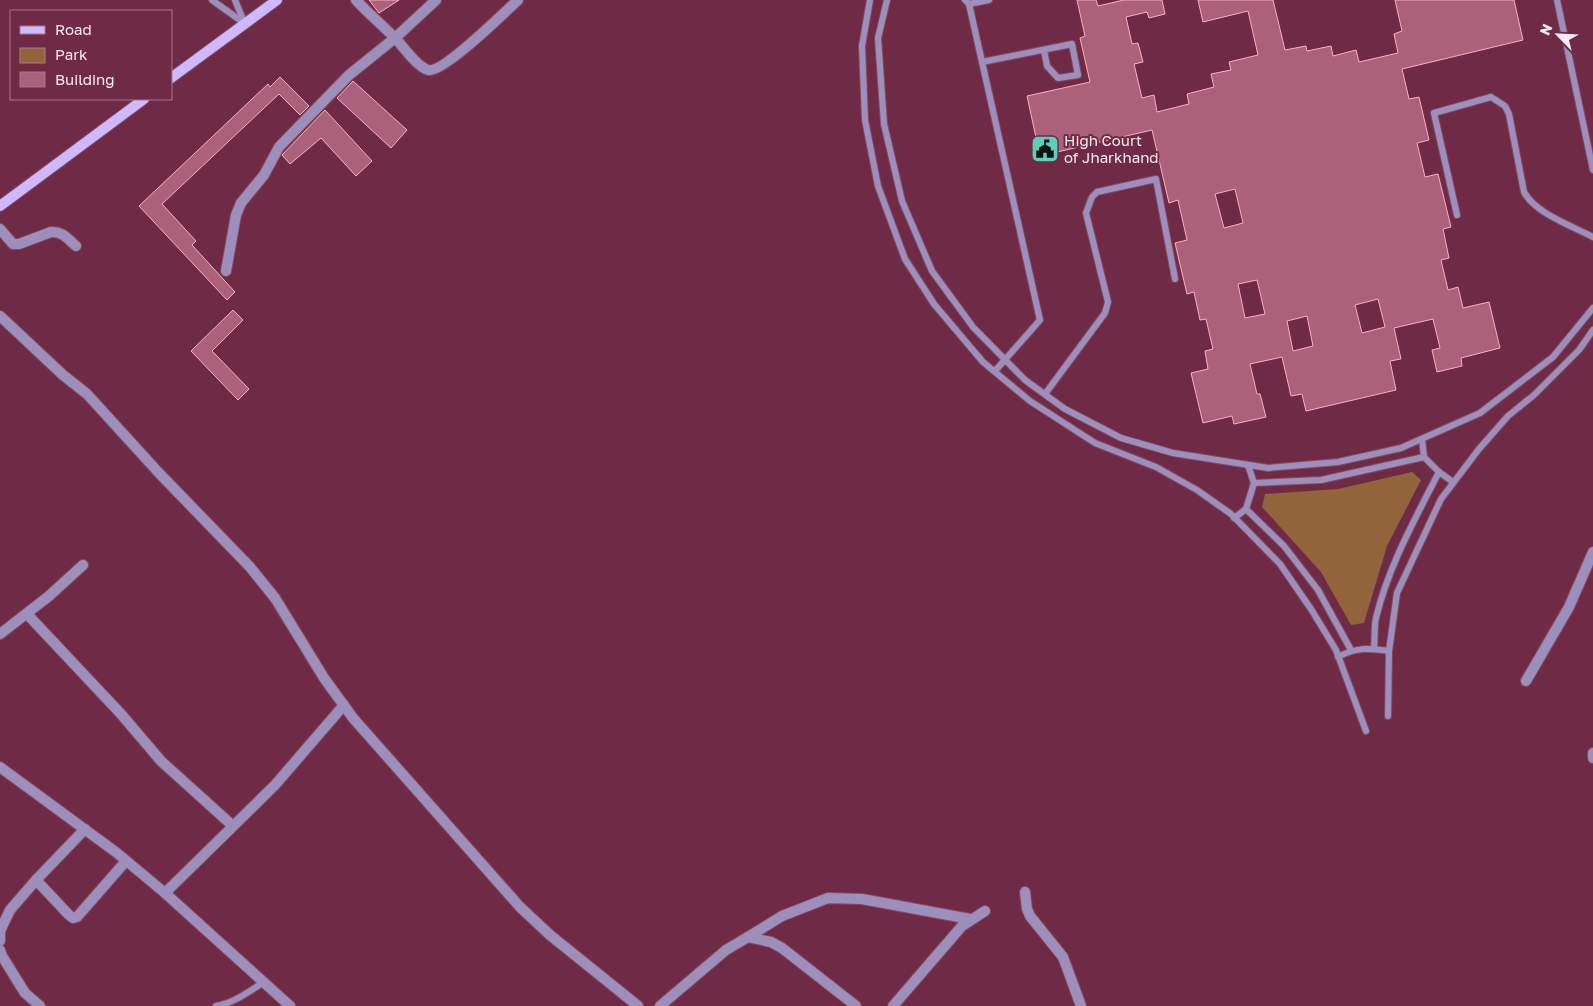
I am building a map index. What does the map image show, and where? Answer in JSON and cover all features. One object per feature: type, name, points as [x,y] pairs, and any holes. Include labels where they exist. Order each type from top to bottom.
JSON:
[{"type":"main road","points":[[172,77],[277,0]]},
{"type":"main road","points":[[0,206],[143,100]]},
{"type":"street","points":[[356,0],[421,66],[428,70],[435,70],[457,55],[518,0]]},
{"type":"street","points":[[226,271],[236,215],[244,199],[264,175],[279,147],[350,75],[395,38],[436,0]]},
{"type":"street","points":[[0,229],[13,244],[19,244],[51,232],[56,232],[62,234],[76,246]]},
{"type":"street","points":[[0,316],[87,394],[250,567],[275,598],[324,678],[344,705],[455,835],[520,907],[550,935],[638,1006]]},
{"type":"street","points":[[1526,681],[1569,607],[1593,552]]},
{"type":"street","points":[[0,634],[27,614],[83,565]]},
{"type":"street","points":[[27,614],[121,714],[161,761],[233,826]]},
{"type":"street","points":[[164,893],[275,785],[344,705]]},
{"type":"street","points":[[1593,753],[1593,758]]},
{"type":"street","points":[[0,767],[126,861],[290,1006]]},
{"type":"street","points":[[0,941],[0,930],[14,904],[85,829]]},
{"type":"street","points":[[36,880],[73,918],[77,917],[126,861]]},
{"type":"street","points":[[1025,892],[1027,909],[1030,916],[1063,957],[1081,1006]]},
{"type":"street","points":[[660,1006],[726,950],[782,916],[828,898],[862,899],[970,919]]},
{"type":"street","points":[[893,1006],[962,926],[985,911]]},
{"type":"street","points":[[748,937],[771,942],[782,948],[856,1006]]},
{"type":"street","points":[[0,950],[25,993],[40,1006]]},
{"type":"lane","points":[[212,0],[244,24]]},
{"type":"lane","points":[[235,0],[244,24]]},
{"type":"lane","points":[[870,0],[862,46],[866,120],[878,186],[905,259],[934,304],[983,362],[1030,401],[1095,443],[1156,467],[1197,490],[1234,518],[1280,564],[1311,609],[1336,650],[1366,731]]},
{"type":"lane","points":[[887,0],[878,38],[884,124],[902,201],[932,270],[973,327],[1025,380],[1065,409],[1121,438],[1173,453],[1268,468],[1338,462],[1401,448],[1480,413],[1487,408],[1553,357],[1593,308]]},
{"type":"lane","points":[[989,0],[967,2],[1040,320],[994,371]]},
{"type":"lane","points":[[1557,0],[1593,170]]},
{"type":"lane","points":[[982,62],[1072,44],[1078,75],[1058,78],[1047,66],[1044,50]]},
{"type":"lane","points":[[1457,215],[1434,113],[1491,97],[1505,106],[1509,114],[1524,192],[1528,199],[1536,208],[1593,237]]},
{"type":"lane","points":[[1045,394],[1105,312],[1108,302],[1086,214],[1092,197],[1097,192],[1156,179],[1175,279]]},
{"type":"lane","points":[[1388,716],[1389,651],[1397,593],[1441,499],[1508,416],[1534,395],[1579,350],[1593,330]]},
{"type":"lane","points":[[1422,439],[1424,457],[1439,472],[1454,482]]},
{"type":"lane","points":[[1254,483],[1321,480],[1424,457]]},
{"type":"lane","points":[[1234,518],[1246,509],[1254,483],[1248,465]]},
{"type":"lane","points":[[1374,648],[1376,619],[1390,576],[1417,514],[1439,472]]},
{"type":"lane","points":[[1246,509],[1284,546],[1318,590],[1351,650]]},
{"type":"lane","points":[[1338,657],[1351,650],[1374,648],[1389,651]]},
{"type":"lane","points":[[216,1006],[236,1000],[264,982]]},
{"type":"green space","points":[[1412,472],[1421,480],[1387,546],[1364,623],[1351,625],[1321,572],[1262,507],[1265,494],[1338,489]]},
{"type":"building","points":[[369,0],[399,0],[379,13]]},
{"type":"building","points":[[1077,0],[1096,0],[1098,6],[1124,0],[1162,0],[1165,14],[1149,18],[1147,12],[1126,17],[1132,44],[1138,43],[1143,62],[1134,64],[1142,98],[1154,95],[1157,112],[1189,104],[1187,94],[1214,87],[1211,74],[1231,70],[1229,62],[1258,55],[1248,11],[1203,22],[1198,0],[1273,0],[1285,50],[1306,46],[1307,51],[1331,46],[1333,56],[1356,50],[1359,62],[1398,53],[1394,34],[1402,31],[1395,0],[1514,0],[1523,40],[1402,69],[1409,99],[1419,97],[1429,140],[1417,143],[1425,177],[1438,174],[1451,227],[1443,229],[1449,258],[1441,260],[1448,290],[1458,287],[1463,308],[1489,302],[1500,348],[1461,358],[1462,366],[1437,372],[1432,350],[1440,348],[1433,319],[1394,328],[1401,359],[1390,361],[1396,390],[1306,411],[1302,394],[1291,396],[1282,357],[1250,364],[1257,394],[1260,394],[1266,417],[1234,424],[1232,416],[1203,423],[1191,373],[1208,369],[1205,351],[1213,349],[1206,319],[1200,320],[1194,292],[1187,294],[1175,243],[1187,240],[1178,200],[1169,203],[1152,130],[1040,156],[1027,96],[1090,82],[1080,38],[1085,36]],"holes":[[[1235,189],[1243,223],[1224,228],[1215,194]],[[1257,280],[1265,314],[1245,318],[1238,284]],[[1378,299],[1385,327],[1362,333],[1355,305]],[[1307,316],[1313,346],[1293,351],[1287,321]]]},
{"type":"building","points":[[280,77],[309,106],[300,115],[279,94],[162,204],[196,241],[192,245],[235,292],[227,300],[139,206],[268,84],[270,87]]},
{"type":"building","points":[[353,81],[407,130],[391,148],[337,98]]},
{"type":"building","points":[[325,110],[372,161],[356,176],[321,138],[290,164],[282,155]]},
{"type":"building","points":[[233,310],[243,320],[212,351],[249,389],[238,400],[191,351]]},
{"type":"place","name":"High Court of Jharkhand","points":[[1045,149]]}]
